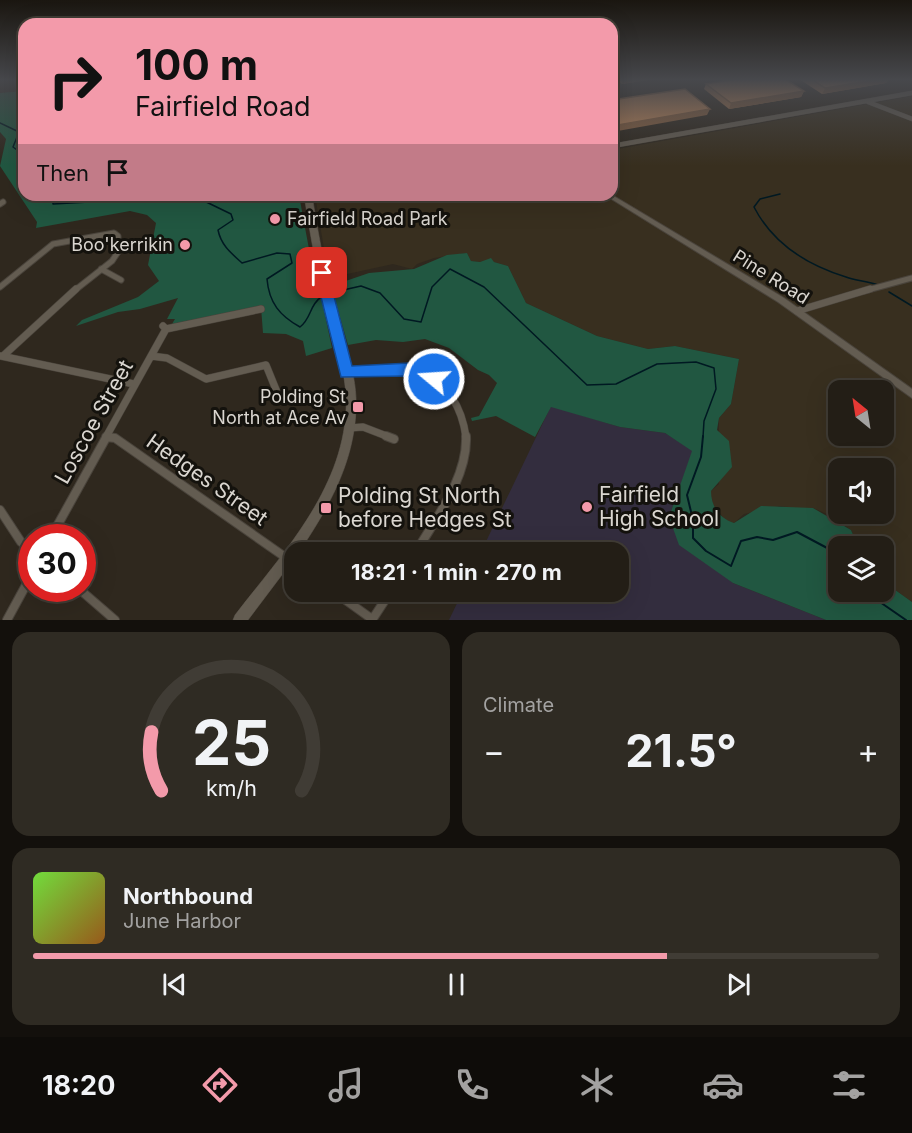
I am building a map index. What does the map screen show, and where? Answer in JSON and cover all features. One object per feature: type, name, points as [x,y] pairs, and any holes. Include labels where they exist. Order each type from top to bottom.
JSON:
[{"type":"main road","points":[[295,542],[331,487],[343,457],[349,428],[351,400],[325,289],[309,201]]},
{"type":"main road","points":[[240,620],[284,558]]},
{"type":"street","points":[[618,145],[827,108]]},
{"type":"street","points":[[884,108],[912,119]]},
{"type":"street","name":"Pine Road","points":[[618,201],[797,311],[912,394]]},
{"type":"street","points":[[0,287],[53,244],[114,233],[118,236],[118,252],[112,261],[2,356]]},
{"type":"street","points":[[101,269],[121,280]]},
{"type":"street","points":[[797,311],[813,304],[912,278]]},
{"type":"street","name":"Loscoe Street","points":[[58,524],[151,356],[164,327],[261,309]]},
{"type":"street","points":[[2,356],[134,384]]},
{"type":"street","points":[[151,356],[167,358],[206,379],[266,365],[279,397]]},
{"type":"street","points":[[346,372],[401,370],[422,372],[434,379],[448,394],[464,421],[467,443],[461,467],[421,542]]},
{"type":"street","points":[[349,428],[363,427],[394,439]]},
{"type":"street","name":"Hedges Street","points":[[106,437],[115,438],[284,556]]},
{"type":"street","points":[[0,510],[18,537]]},
{"type":"street","points":[[7,620],[18,600]]},
{"type":"street","points":[[94,602],[115,620]]},
{"type":"street","points":[[348,602],[372,619],[384,602]]},
{"type":"shaded area","points":[[846,108],[912,108],[912,602],[894,589],[894,536],[854,536],[851,530],[842,524],[894,524],[894,458],[828,458],[828,515],[813,508],[799,509],[780,506],[744,514],[734,523],[725,520],[711,502],[711,491],[719,484],[719,418],[731,404],[739,359],[675,346],[648,349],[597,336],[526,303],[508,266],[491,259],[480,262],[471,261],[467,253],[434,258],[417,264],[412,269],[393,264],[329,278],[316,201],[618,201],[618,149]]},
{"type":"shaded area","name":"Fairfield High School","points":[[551,406],[620,427],[665,433],[693,450],[669,517],[733,583],[826,620],[449,620],[458,602],[629,602],[629,542],[486,542]]},
{"type":"green space","name":"Fairfield Road Park","points":[[0,108],[18,108],[18,193],[0,166],[6,139],[0,132]]},
{"type":"green space","name":"Fairfield Road Park","points":[[23,201],[300,201],[314,276],[319,287],[332,348],[306,356],[303,341],[286,334],[263,333],[261,307],[172,324],[175,319],[167,319],[178,298],[140,309],[118,312],[76,326],[82,320],[138,297],[159,281],[148,265],[156,223],[147,215],[130,211],[36,228],[37,222]]},
{"type":"green space","points":[[467,253],[471,261],[480,262],[491,258],[494,262],[508,266],[526,303],[597,336],[648,349],[675,346],[739,359],[731,404],[719,418],[717,430],[729,441],[732,467],[711,491],[712,502],[717,511],[734,523],[761,506],[813,508],[828,517],[828,524],[841,524],[851,530],[854,536],[828,536],[828,602],[894,602],[894,589],[912,602],[912,620],[826,620],[733,583],[679,545],[669,517],[692,451],[665,433],[620,427],[551,407],[535,437],[496,416],[472,421],[471,418],[479,416],[497,383],[449,348],[425,339],[403,342],[376,340],[348,345],[331,286],[369,273],[414,269],[447,255]]},
{"type":"building","points":[[618,108],[710,109],[618,125]]},
{"type":"waterway","points":[[0,123],[18,132]]},
{"type":"waterway","points":[[18,134],[13,147],[18,151]]},
{"type":"waterway","points":[[780,194],[760,199],[754,207],[771,232],[781,242],[818,266],[878,285]]},
{"type":"waterway","points":[[53,201],[53,204],[92,201]]},
{"type":"waterway","points":[[204,201],[231,214],[233,220],[218,230],[219,235],[230,252],[242,263],[277,253],[290,254],[292,263],[267,279],[273,302],[287,318],[300,327],[315,303],[323,296]]},
{"type":"waterway","points":[[330,293],[361,286],[380,293],[404,319],[421,322],[432,287],[450,269],[484,287],[587,385],[616,384],[657,364],[696,362],[714,368],[716,389],[704,421],[703,437]]},
{"type":"waterway","points":[[889,292],[912,306]]},
{"type":"waterway","points":[[703,436],[701,457],[687,495],[693,520],[693,538],[706,551],[731,566],[741,541],[757,537],[773,540],[797,532],[828,548]]},
{"type":"waterway","points":[[880,602],[906,620]]},
{"type":"place","name":"Fairfield Road Park","points":[[275,219]]},
{"type":"place","name":"Boo'kerrikin","points":[[185,245]]},
{"type":"place","name":"Polding St North at Ace Av","points":[[358,407]]},
{"type":"place","name":"Fairfield High School","points":[[587,507]]},
{"type":"place","name":"Polding St North before Hedges St","points":[[326,508]]},
{"type":"route","points":[[322,273],[346,372],[410,370],[422,372],[434,379]]}]
